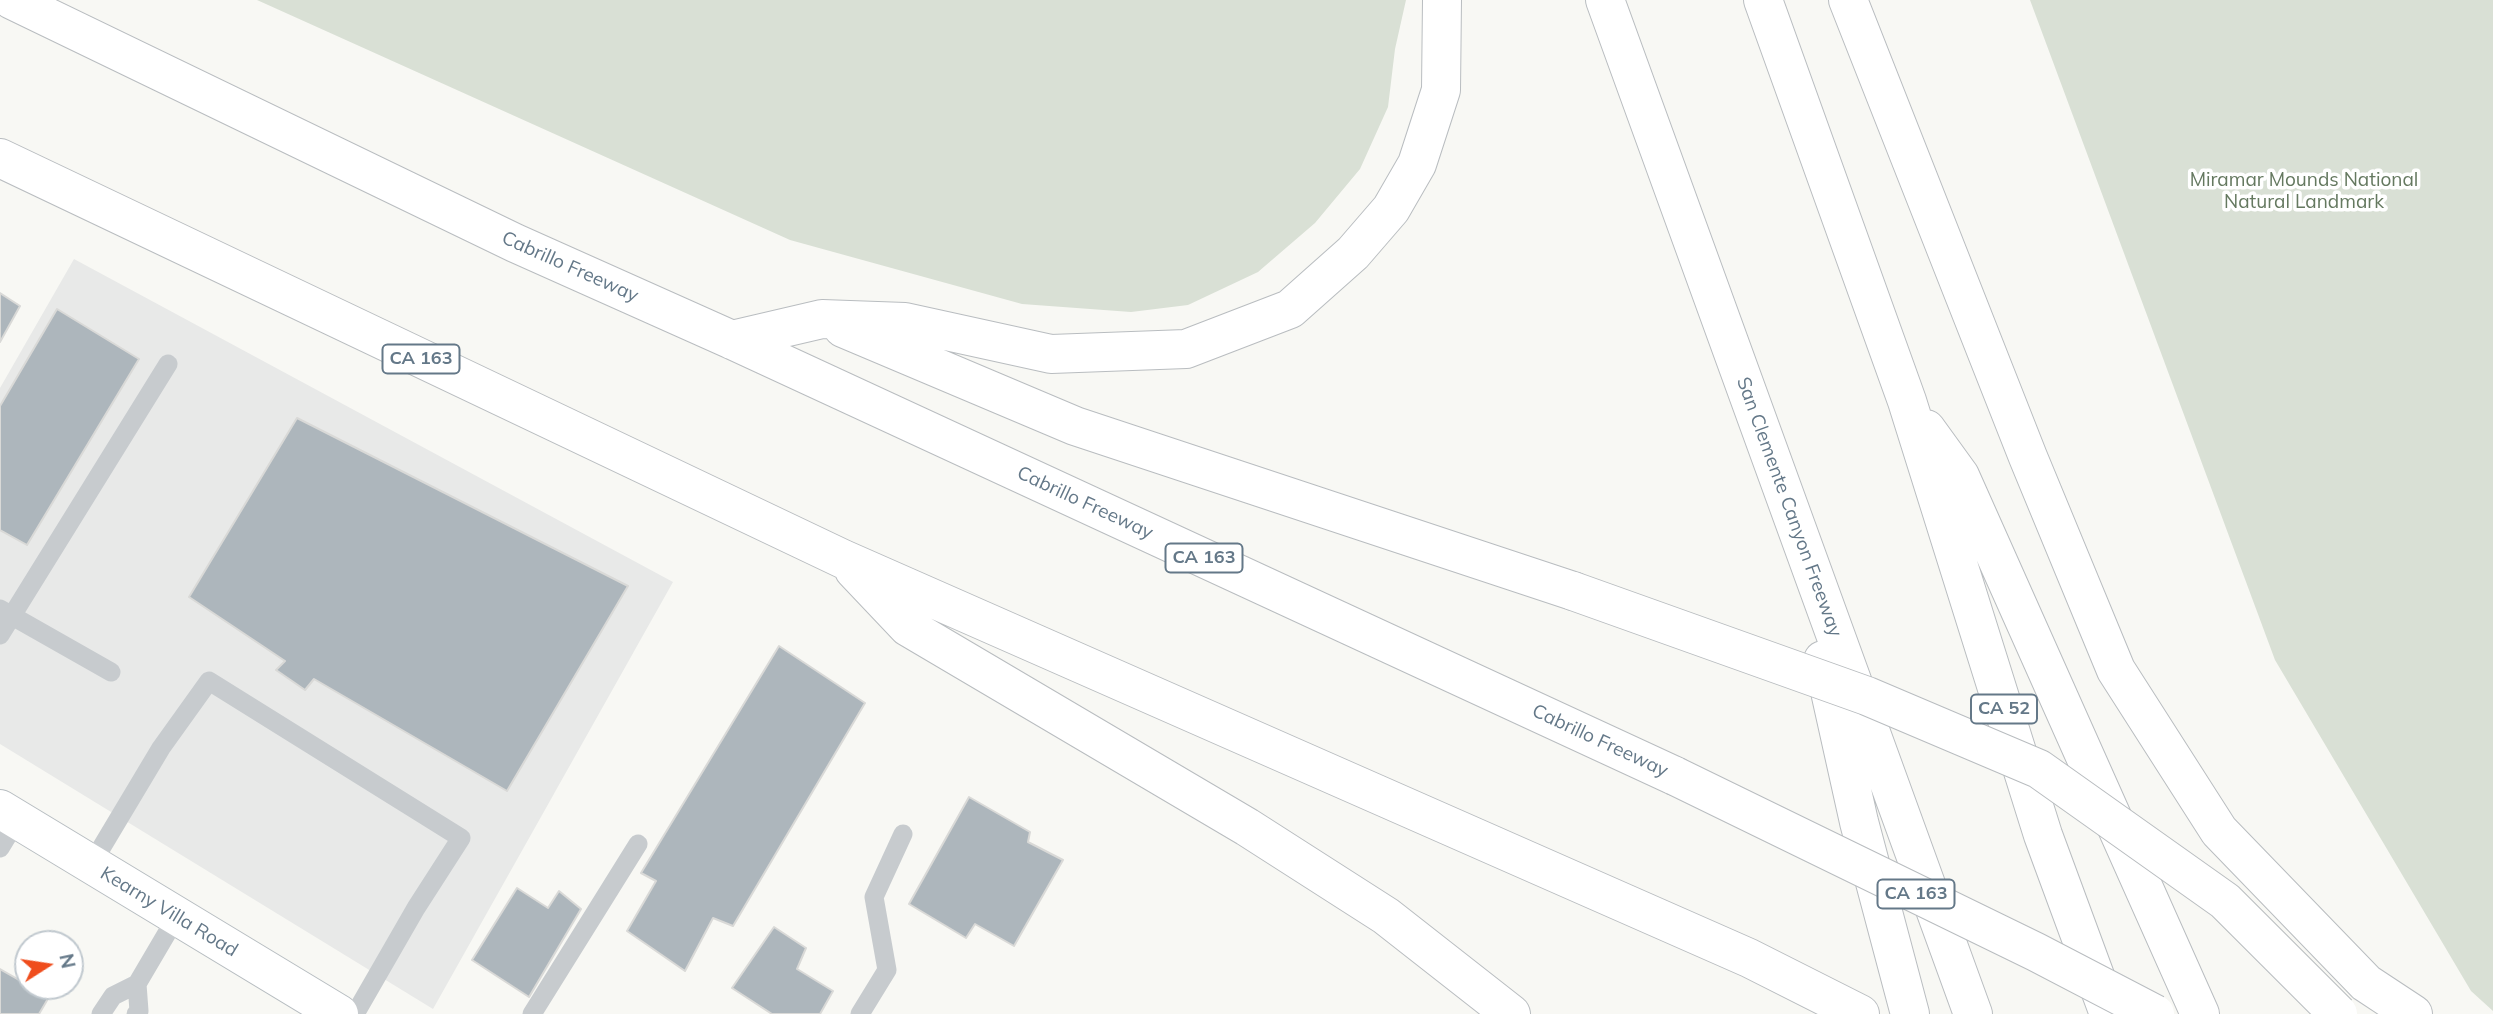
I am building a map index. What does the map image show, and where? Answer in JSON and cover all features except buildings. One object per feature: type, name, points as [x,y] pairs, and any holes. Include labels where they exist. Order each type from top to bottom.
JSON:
[{"type":"main road","name":"Cabrillo Freeway","points":[[12,0],[503,237],[732,340],[1675,776],[2036,952],[2155,1014]]},
{"type":"main road","points":[[732,340],[822,319],[905,322],[1051,354],[1186,349],[1290,309],[1361,244],[1391,209],[1417,164],[1441,90],[1442,0]]},
{"type":"main road","name":"San Clemente Canyon Freeway","points":[[1605,0],[1973,1014]]},
{"type":"main road","name":"CA 52","points":[[1763,0],[1907,401],[2043,835],[2109,1014]]},
{"type":"main road","points":[[1848,0],[2028,457],[2116,670],[2219,831],[2366,982],[2413,1014]]},
{"type":"main road","name":"CA 163","points":[[0,158],[843,559],[1749,957],[1860,1014]]},
{"type":"main road","points":[[822,319],[1075,426],[1573,591],[1867,696],[2039,769],[2225,901],[2338,1014]]},
{"type":"main road","points":[[1907,401],[1960,476],[2200,1014]]},
{"type":"main road","points":[[1792,514],[1858,822],[1910,1014]]},
{"type":"main road","points":[[843,559],[908,627],[1247,827],[1374,908],[1511,1014]]},
{"type":"main road","name":"Kearny Villa Road","points":[[6,826],[91,865],[342,1014]]},
{"type":"lane","points":[[0,635],[6,613],[168,364]]},
{"type":"lane","points":[[6,613],[111,672]]},
{"type":"lane","points":[[91,865],[161,748],[209,681],[461,838],[342,1014]]},
{"type":"lane","points":[[860,1014],[887,970],[874,897],[903,834]]},
{"type":"lane","points":[[532,1014],[638,844]]},
{"type":"lane","points":[[101,1014],[113,996],[137,984],[177,916]]},
{"type":"lane","points":[[136,1014],[139,1011],[137,984]]},
{"type":"shaded area","points":[[74,259],[673,582],[433,1009],[0,744],[0,388]]},
{"type":"green space","points":[[257,0],[1406,0],[1395,49],[1388,107],[1360,169],[1315,223],[1258,272],[1188,305],[1131,312],[1022,304],[790,240]]},
{"type":"green space","name":"Miramar Mounds National Natural Landmark","points":[[2030,0],[2493,0],[2493,1011],[2471,991],[2275,660]]}]
